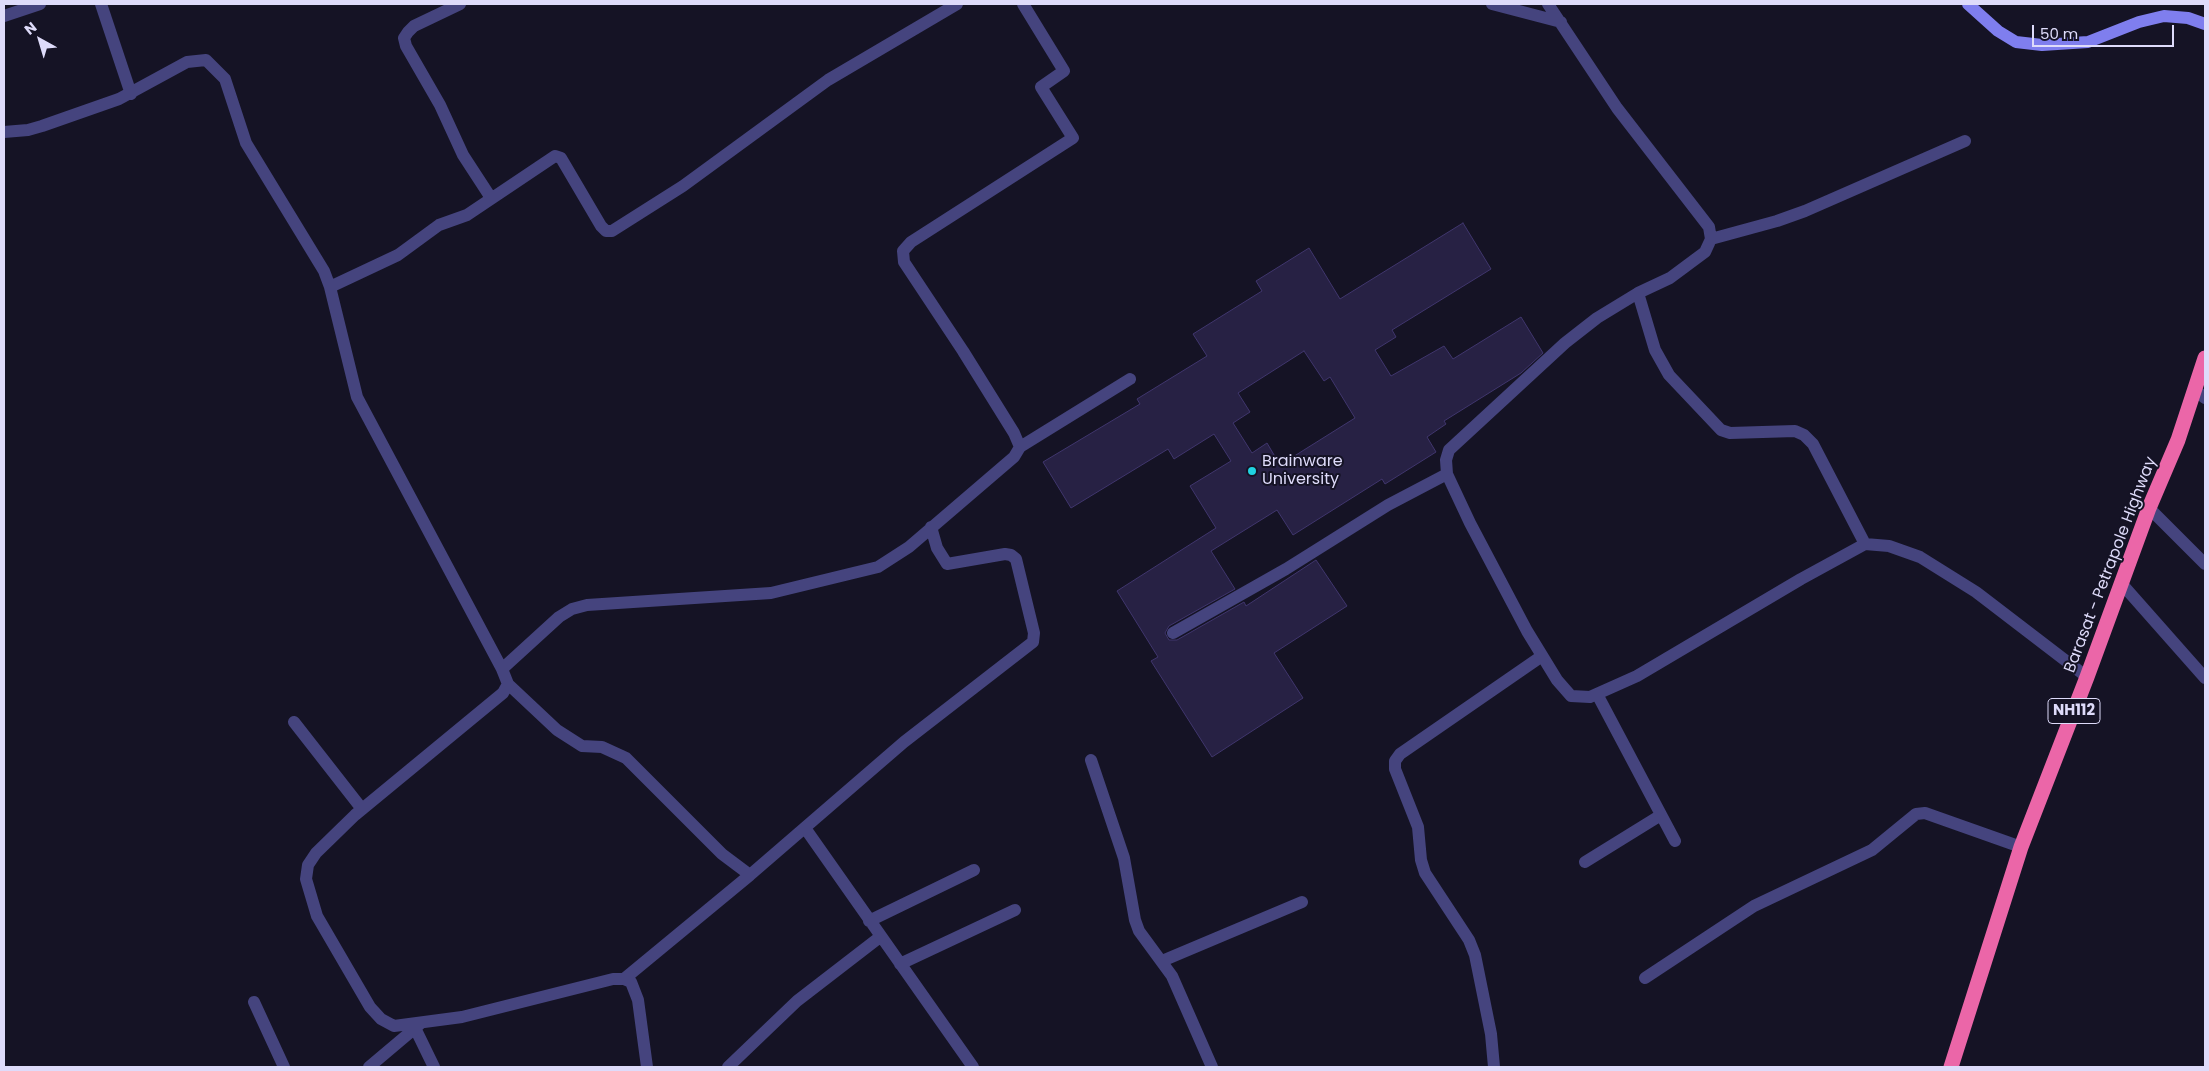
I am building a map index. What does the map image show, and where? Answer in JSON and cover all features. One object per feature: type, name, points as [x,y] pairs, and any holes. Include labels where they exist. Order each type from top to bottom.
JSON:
[{"type":"highway","name":"Barasat - Petrapole Highway","points":[[1951,1067],[2021,847],[2087,677],[2149,508],[2200,394],[2205,358]]},
{"type":"street","points":[[4,16],[40,4]]},
{"type":"street","points":[[102,4],[131,94]]},
{"type":"street","points":[[460,4],[414,26],[404,38],[406,46],[445,114],[463,155],[490,198]]},
{"type":"street","points":[[330,287],[398,255],[440,225],[467,215],[555,156],[561,158],[601,226],[606,231],[612,231],[683,186],[828,80],[957,4]]},
{"type":"street","points":[[1020,447],[1014,432],[904,262],[903,251],[910,242],[1073,138],[1041,87],[1064,71],[1023,4]]},
{"type":"street","points":[[1492,4],[1560,22]]},
{"type":"street","points":[[1548,4],[1617,108],[1709,227],[1711,239],[1705,252],[1670,278],[1638,293],[1597,318],[1566,343],[1450,450],[1446,460],[1446,474],[1527,631],[1557,680],[1571,696],[1590,697],[1597,694],[1637,676],[1801,578],[1865,544],[1889,546],[1920,557],[1976,592],[2087,677]]},
{"type":"street","points":[[1968,4],[1998,31],[2016,42],[2042,45],[2088,42],[2139,22],[2164,16],[2188,18],[2205,24]]},
{"type":"street","points":[[4,132],[28,130],[42,126],[131,94],[193,60],[206,60],[221,74],[228,86],[246,143],[318,261],[330,287],[357,397],[502,669],[508,684],[557,730],[582,746],[602,747],[626,758],[722,854],[750,875]]},
{"type":"street","points":[[1711,239],[1797,214],[1966,141]]},
{"type":"street","points":[[1638,293],[1655,350],[1669,376],[1721,430],[1730,433],[1796,431],[1804,435],[1813,444],[1865,544]]},
{"type":"street","points":[[502,669],[559,617],[572,609],[587,605],[734,596],[797,587],[878,567],[909,547],[1014,457],[1020,447],[1130,379]]},
{"type":"street","points":[[1173,633],[1286,569],[1388,505],[1446,474]]},
{"type":"street","points":[[2149,508],[2205,564]]},
{"type":"street","points":[[624,979],[750,875],[904,742],[1033,642],[1034,633],[1016,559],[1011,555],[1005,554],[947,564],[937,548],[931,527]]},
{"type":"street","points":[[2122,583],[2205,678]]},
{"type":"street","points":[[1494,1067],[1491,1034],[1475,955],[1469,940],[1425,873],[1421,860],[1418,827],[1395,769],[1395,761],[1400,754],[1542,656]]},
{"type":"street","points":[[508,684],[503,693],[362,809],[316,853],[308,865],[306,879],[317,916],[370,1007],[381,1019],[394,1026],[419,1025],[462,1017],[613,979],[624,979],[631,982],[638,1000],[647,1067]]},
{"type":"street","points":[[1597,694],[1675,841]]},
{"type":"street","points":[[294,722],[362,809]]},
{"type":"street","points":[[1091,760],[1124,858],[1135,920],[1144,939],[1172,976],[1212,1067]]},
{"type":"street","points":[[1646,978],[1754,906],[1872,850],[1916,814],[1925,813],[2021,847]]},
{"type":"street","points":[[1585,862],[1661,815]]},
{"type":"street","points":[[805,828],[973,1067]]},
{"type":"street","points":[[869,921],[974,870]]},
{"type":"street","points":[[1162,961],[1302,902]]},
{"type":"street","points":[[900,964],[1015,910]]},
{"type":"street","points":[[728,1067],[798,1001],[880,937]]},
{"type":"street","points":[[254,1002],[284,1067]]},
{"type":"street","points":[[369,1067],[419,1025]]},
{"type":"street","points":[[419,1025],[434,1067]]},
{"type":"building","points":[[1463,223],[1491,269],[1392,330],[1396,337],[1375,350],[1391,376],[1444,346],[1453,359],[1521,317],[1543,353],[1521,373],[1444,421],[1446,424],[1427,437],[1436,452],[1385,484],[1382,479],[1293,535],[1277,510],[1211,551],[1235,589],[1169,626],[1165,633],[1169,640],[1177,640],[1244,602],[1246,606],[1316,560],[1347,606],[1274,653],[1303,698],[1212,757],[1151,661],[1158,657],[1117,591],[1216,528],[1190,486],[1231,461],[1214,434],[1174,459],[1168,449],[1071,508],[1043,462],[1140,404],[1137,399],[1207,356],[1193,334],[1262,291],[1256,281],[1309,248],[1340,299]],"holes":[[[1304,351],[1324,381],[1330,377],[1355,418],[1280,465],[1267,443],[1252,453],[1233,423],[1250,412],[1238,393]]]},
{"type":"place","name":"Brainware University","points":[[1252,471]]}]
